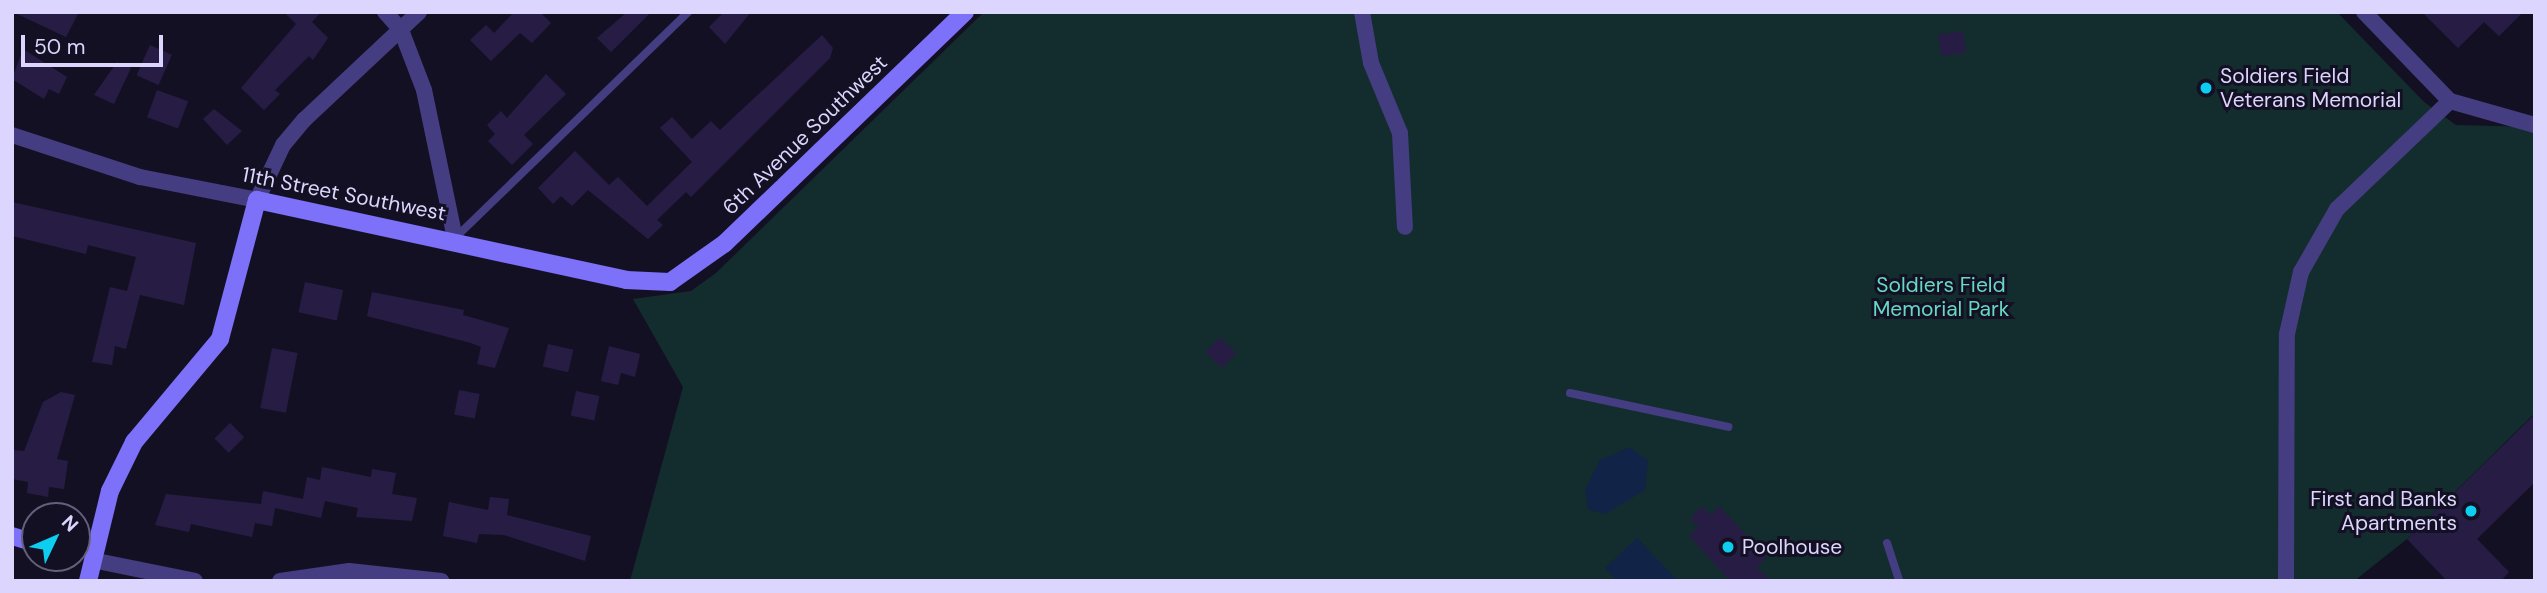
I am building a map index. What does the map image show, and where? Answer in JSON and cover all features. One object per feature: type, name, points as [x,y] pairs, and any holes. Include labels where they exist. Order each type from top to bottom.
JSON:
[{"type":"street","points":[[385,12],[401,30],[424,90],[455,238]]},
{"type":"street","points":[[91,541],[110,491],[134,442],[220,339],[257,200],[283,145],[419,12]]},
{"type":"street","name":"6th Avenue Southwest","points":[[670,282],[725,243],[965,12]]},
{"type":"street","points":[[1362,12],[1371,63],[1401,133],[1405,227]]},
{"type":"street","points":[[2364,12],[2450,101],[2535,125]]},
{"type":"street","points":[[2286,581],[2287,334],[2301,272],[2337,209],[2450,101]]},
{"type":"street","name":"11th Street Southwest","points":[[12,135],[140,177],[455,238],[626,280],[670,282]]},
{"type":"street","points":[[91,558],[195,581]]},
{"type":"street","points":[[280,581],[349,571],[441,581]]},
{"type":"lane","points":[[455,238],[688,12]]},
{"type":"lane","points":[[1570,393],[1728,427]]},
{"type":"lane","points":[[1887,543],[1899,581]]},
{"type":"green space","name":"Soldiers Field Memorial Park","points":[[984,12],[2337,12],[2424,102],[2456,125],[2535,127],[2535,413],[2407,539],[2354,581],[630,581],[683,387],[633,299],[691,291],[716,273]]},
{"type":"water","points":[[1630,447],[1648,461],[1645,490],[1605,514],[1588,509],[1585,490],[1600,460]]},
{"type":"water","points":[[1637,538],[1678,581],[1617,581],[1605,568]]},
{"type":"building","points":[[13,12],[79,12],[66,37]]},
{"type":"building","points":[[284,12],[321,12],[312,22],[328,38],[313,60],[309,56],[275,90],[280,94],[264,110],[241,88],[296,24]]},
{"type":"building","points":[[514,12],[540,12],[551,23],[532,43],[520,33],[491,61],[470,40],[486,25],[494,33]]},
{"type":"building","points":[[627,12],[651,12],[611,52],[597,38]]},
{"type":"building","points":[[724,12],[751,12],[725,44],[709,27]]},
{"type":"building","points":[[2422,12],[2523,12],[2499,36],[2484,22],[2458,48]]},
{"type":"building","points":[[1963,31],[1966,53],[1941,56],[1938,34]]},
{"type":"building","points":[[822,35],[833,48],[830,58],[691,197],[686,192],[657,220],[663,225],[648,239],[588,190],[572,206],[561,196],[553,204],[538,188],[575,151],[609,185],[618,177],[647,206],[692,162],[660,128],[672,117],[692,139],[711,121],[720,130]]},
{"type":"building","points":[[150,45],[172,55],[159,85],[137,75]]},
{"type":"building","points":[[23,49],[67,77],[59,94],[49,89],[44,99],[12,79]]},
{"type":"building","points":[[117,62],[131,68],[114,104],[94,95]]},
{"type":"building","points":[[546,74],[566,94],[524,135],[533,144],[512,165],[488,141],[495,134],[487,125],[501,111],[507,118]]},
{"type":"building","points":[[157,90],[188,101],[178,129],[147,117]]},
{"type":"building","points":[[214,109],[242,131],[227,145],[203,119]]},
{"type":"building","points":[[12,202],[196,243],[184,305],[140,295],[126,349],[115,346],[112,365],[92,362],[110,287],[127,291],[136,257],[88,245],[86,254],[12,236]]},
{"type":"building","points":[[305,282],[343,290],[337,320],[299,312]]},
{"type":"building","points":[[372,292],[464,310],[463,315],[509,328],[495,368],[477,364],[481,347],[367,316]]},
{"type":"building","points":[[1220,337],[1236,353],[1221,368],[1205,352]]},
{"type":"building","points":[[548,344],[573,350],[568,372],[543,366]]},
{"type":"building","points":[[609,346],[640,354],[635,377],[621,373],[618,385],[601,381]]},
{"type":"building","points":[[272,348],[298,353],[286,413],[260,408]]},
{"type":"building","points":[[459,390],[480,394],[475,419],[454,415]]},
{"type":"building","points":[[576,391],[599,396],[594,420],[571,415]]},
{"type":"building","points":[[61,392],[75,395],[57,459],[68,461],[64,489],[49,487],[48,497],[27,493],[28,482],[12,479],[12,450],[24,451],[43,402]]},
{"type":"building","name":"First and Banks Apartments","points":[[2535,414],[2535,482],[2477,539],[2509,572],[2501,581],[2447,581],[2407,539]]},
{"type":"building","points":[[230,423],[244,437],[229,453],[214,439]]},
{"type":"building","points":[[322,467],[371,477],[372,469],[396,473],[392,494],[417,498],[412,521],[356,517],[358,508],[325,501],[321,518],[275,508],[272,526],[255,523],[252,537],[191,524],[189,532],[155,525],[166,494],[261,504],[263,491],[303,499],[307,477],[320,480]]},
{"type":"building","points":[[490,497],[509,499],[507,515],[591,536],[585,561],[504,535],[479,534],[477,543],[443,536],[449,502],[488,510]]},
{"type":"building","name":"Poolhouse","points":[[1702,506],[1711,515],[1719,506],[1767,557],[1757,567],[1771,581],[1730,581],[1689,536],[1698,527],[1690,518]]},
{"type":"place","name":"Soldiers Field Veterans Memorial","points":[[2206,88]]},
{"type":"place","name":"First and Banks Apartments","points":[[2471,511]]},
{"type":"place","name":"Poolhouse","points":[[1728,547]]}]
